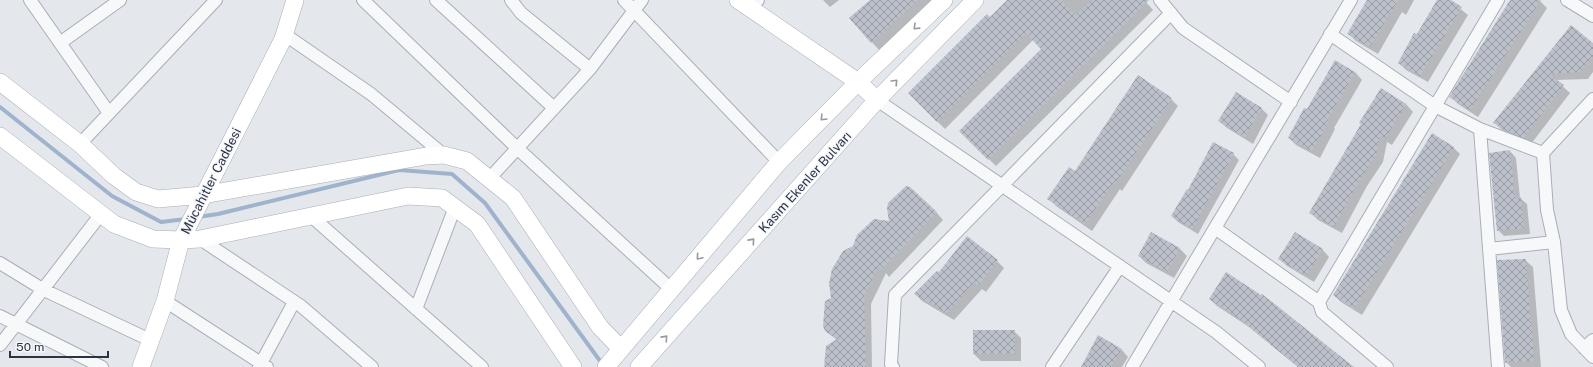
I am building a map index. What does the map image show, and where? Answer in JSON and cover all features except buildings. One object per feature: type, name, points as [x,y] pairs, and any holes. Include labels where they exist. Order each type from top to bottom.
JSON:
[{"type":"street","points":[[30,0],[109,113]]},
{"type":"street","points":[[60,43],[120,0]]},
{"type":"street","points":[[80,144],[216,0]]},
{"type":"street","name":"Mücahitler Caddesi","points":[[141,367],[165,302],[181,240],[284,34],[295,0]]},
{"type":"street","points":[[363,0],[517,148],[672,289]]},
{"type":"street","points":[[436,0],[554,108]]},
{"type":"street","points":[[511,0],[521,13],[590,69]]},
{"type":"street","points":[[624,0],[779,162]]},
{"type":"street","points":[[489,179],[590,69],[642,0]]},
{"type":"street","points":[[0,82],[80,144],[114,176],[136,192],[158,199],[203,195],[426,156],[444,155],[467,161],[513,198],[600,327],[613,359],[779,162],[858,82],[944,0]]},
{"type":"street","name":"Kasım Ekenler Bulvarı","points":[[639,367],[877,100],[975,0]]},
{"type":"street","points":[[1160,0],[1183,28],[1291,102]]},
{"type":"street","points":[[1132,367],[1351,0]]},
{"type":"street","points":[[1319,302],[1498,0]]},
{"type":"street","points":[[1567,0],[1593,16]]},
{"type":"street","points":[[748,3],[858,82],[877,100],[1216,332],[1259,367]]},
{"type":"street","points":[[893,367],[891,364],[894,295],[1171,13]]},
{"type":"street","points":[[284,34],[371,94],[444,155]]},
{"type":"street","points":[[1330,34],[1436,106],[1480,129],[1543,153]]},
{"type":"street","points":[[1590,348],[1571,334],[1561,310],[1554,242],[1547,210],[1543,153],[1593,99]]},
{"type":"street","points":[[1480,129],[1498,367]]},
{"type":"street","points":[[0,136],[114,224],[152,239],[200,239],[408,196],[442,198],[478,224],[573,367]]},
{"type":"street","points":[[416,309],[455,207]]},
{"type":"street","points":[[0,345],[102,214]]},
{"type":"street","points":[[311,216],[482,367]]},
{"type":"street","points":[[1215,228],[1319,302],[1322,312],[1383,366]]},
{"type":"street","points":[[200,239],[294,302],[372,367]]},
{"type":"street","points":[[1489,249],[1554,242]]},
{"type":"street","points":[[0,263],[44,290],[150,340]]},
{"type":"street","points":[[1052,367],[1120,266]]},
{"type":"street","points":[[165,302],[262,366],[294,302]]},
{"type":"street","points":[[0,316],[102,367]]},
{"type":"waterway","points":[[0,107],[112,196],[161,222],[186,219]]},
{"type":"waterway","points":[[198,217],[218,214],[399,170],[452,174],[485,203],[603,365]]}]
